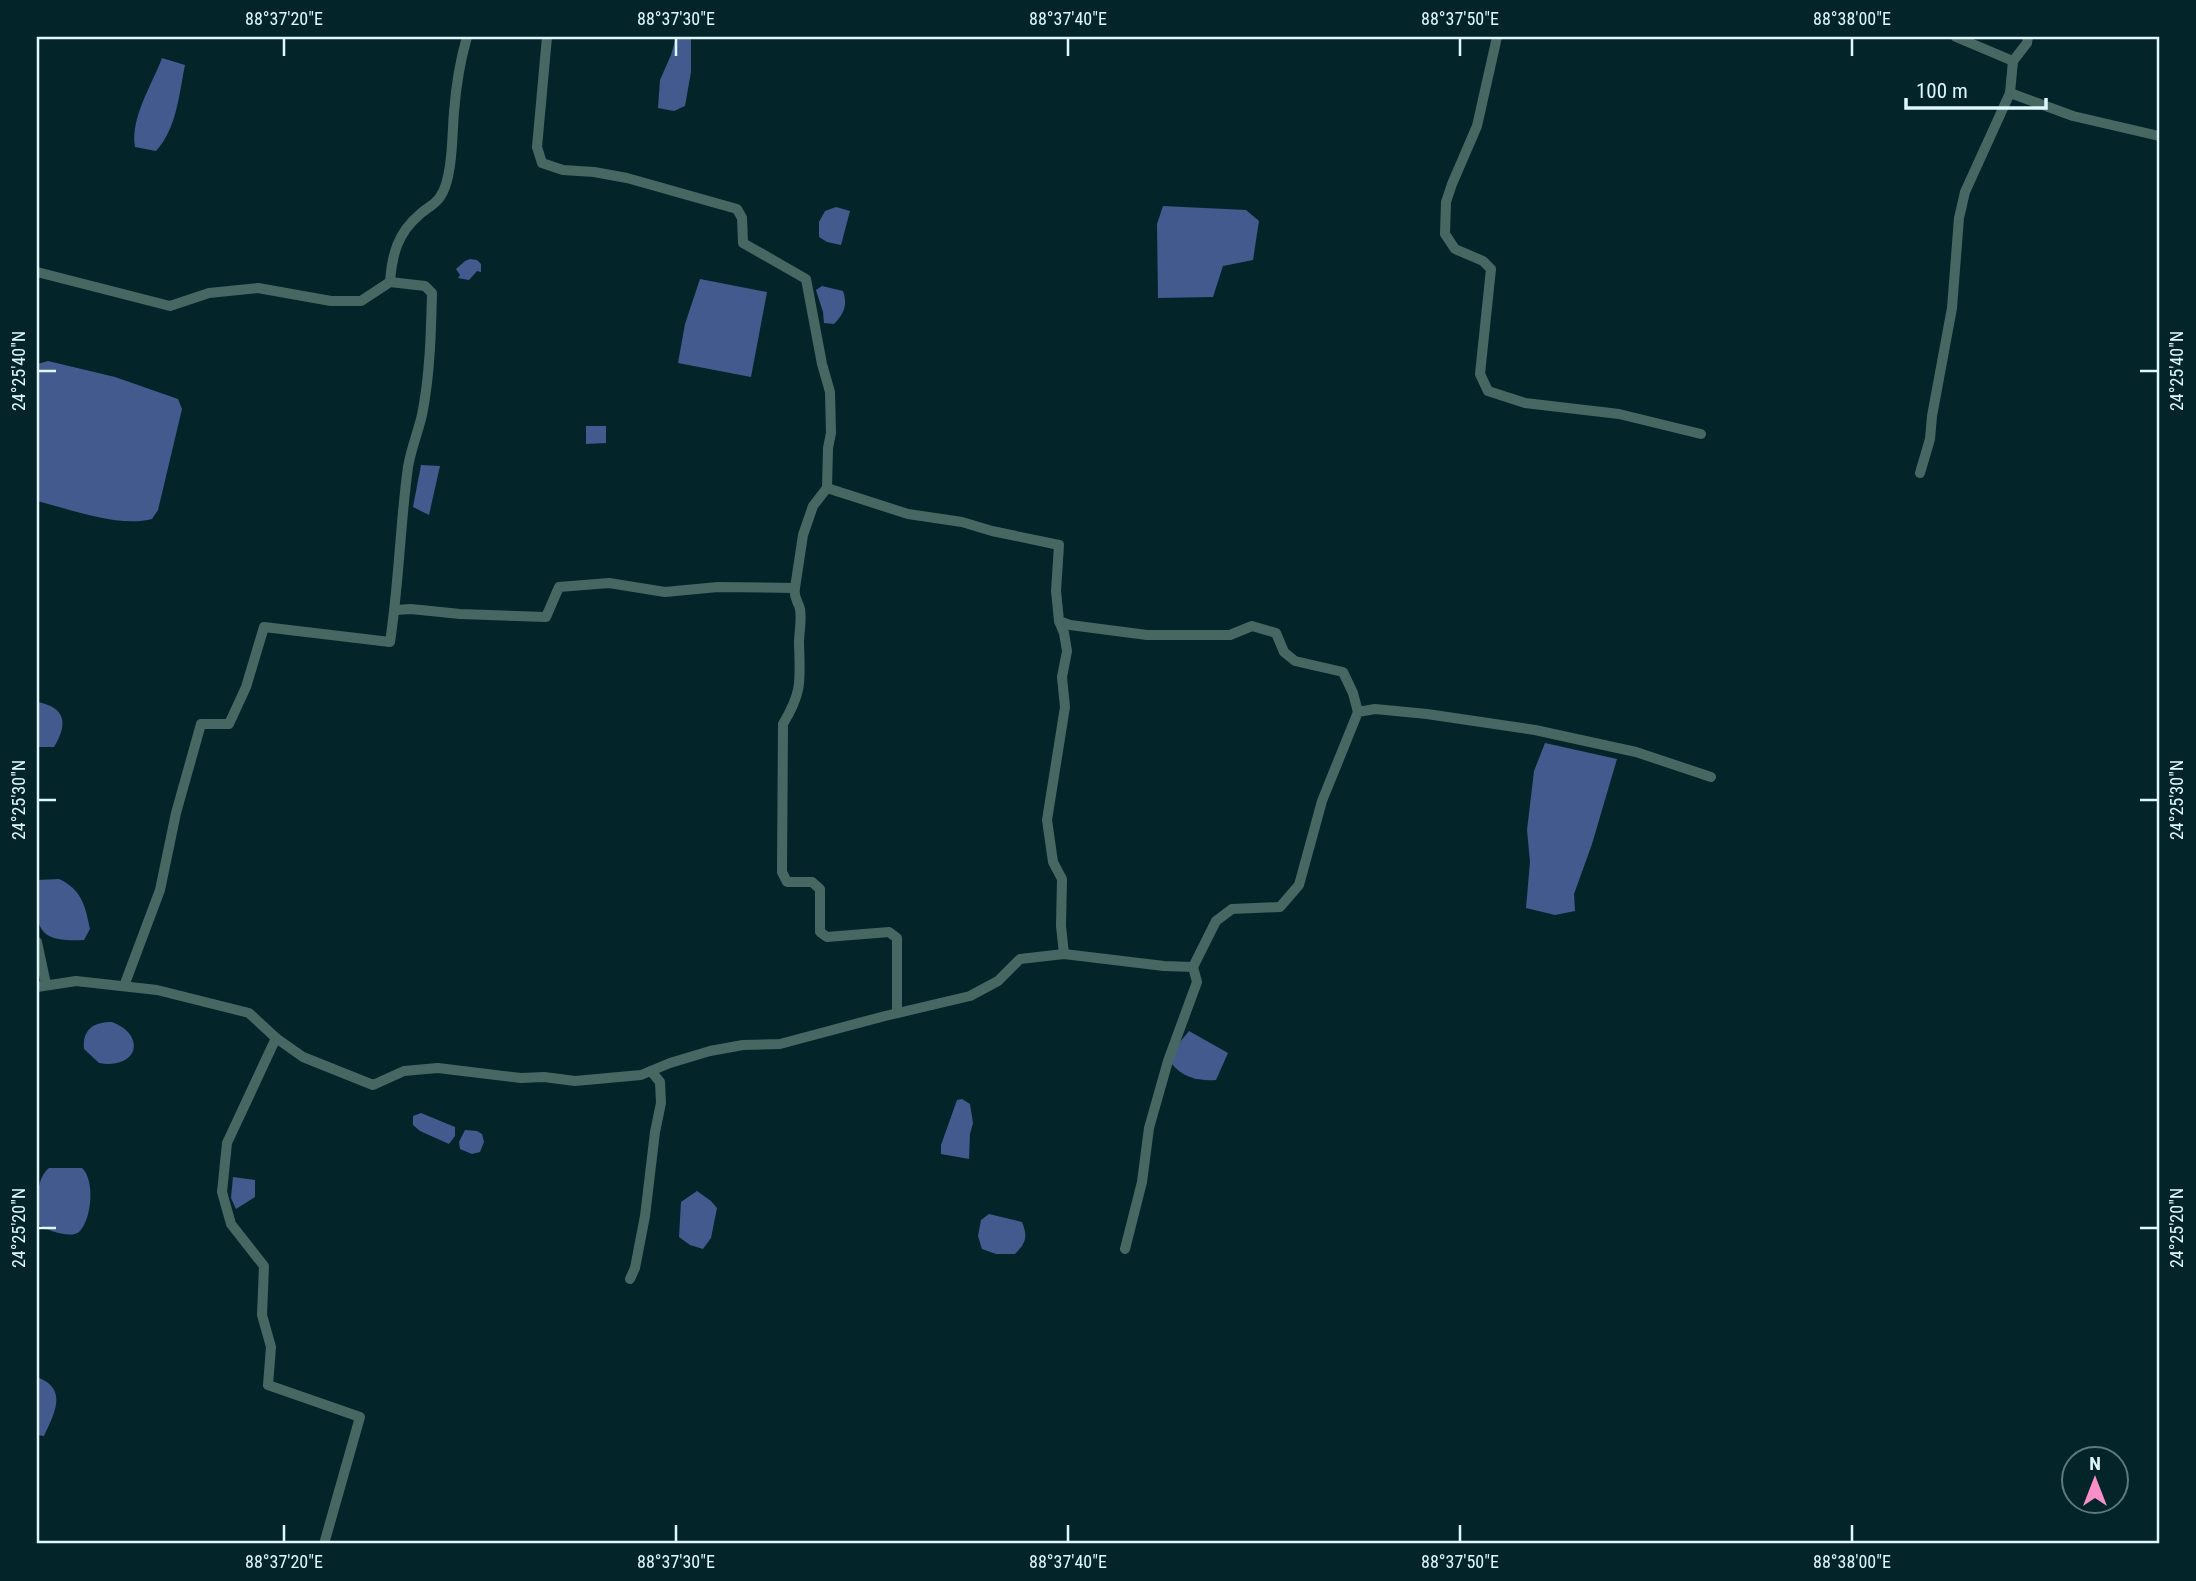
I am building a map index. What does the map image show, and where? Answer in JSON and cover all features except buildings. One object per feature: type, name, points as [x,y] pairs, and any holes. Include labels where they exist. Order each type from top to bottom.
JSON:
[{"type":"street","points":[[390,282],[396,243],[406,226],[440,198],[450,167],[459,70],[467,37]]},
{"type":"street","points":[[547,37],[537,147],[542,163],[563,170],[627,178],[737,209],[742,218],[743,243],[806,279],[830,392],[831,433],[827,488],[809,516],[793,595],[800,610],[802,675],[795,704],[783,724],[782,872],[787,881],[812,882],[820,889],[820,932],[828,937],[889,932],[897,938],[897,1013]]},
{"type":"street","points":[[1497,37],[1477,126],[1446,202],[1445,234],[1455,249],[1483,261],[1491,269],[1480,374],[1488,391],[1524,403],[1619,414],[1701,434]]},
{"type":"street","points":[[1956,37],[2013,61]]},
{"type":"street","points":[[1920,473],[1930,439],[1952,308],[1959,218],[1965,191],[2010,93],[2013,61],[2027,43],[2028,37]]},
{"type":"street","points":[[2010,93],[2073,116],[2159,136]]},
{"type":"street","points":[[37,272],[170,306],[209,293],[258,288],[331,301],[360,301],[390,282],[425,286],[432,293],[431,337],[422,414],[409,463],[390,642],[264,627],[246,687],[229,724],[201,724],[176,813],[160,891],[124,986]]},
{"type":"street","points":[[827,488],[908,514],[962,522],[1059,545],[1056,591],[1059,621],[1067,651],[1062,677],[1065,708],[1047,820],[1053,862],[1062,879],[1061,926],[1064,954]]},
{"type":"street","points":[[395,610],[546,617],[559,587],[609,583],[665,592],[718,587],[795,588]]},
{"type":"street","points":[[1059,621],[1070,625],[1147,635],[1230,635],[1252,626],[1276,634],[1284,652],[1295,661],[1343,673],[1353,693],[1357,712],[1322,801],[1299,885],[1280,906],[1232,909],[1216,922],[1193,967],[1197,982],[1168,1061],[1149,1128],[1142,1182],[1125,1249]]},
{"type":"street","points":[[1357,712],[1375,709],[1427,714],[1535,730],[1636,752],[1711,777]]},
{"type":"street","points":[[37,942],[42,986],[76,981],[157,990],[250,1013],[276,1038],[303,1057],[373,1085],[404,1071],[439,1068],[521,1078],[544,1077],[575,1081],[641,1075],[710,1051],[743,1045],[780,1044],[970,996],[998,981],[1020,959],[1064,954],[1164,967],[1193,967]]},
{"type":"street","points":[[276,1038],[227,1143],[222,1192],[231,1224],[264,1266],[262,1315],[271,1346],[268,1385],[360,1418],[324,1544]]},
{"type":"street","points":[[630,1279],[635,1268],[645,1216],[661,1103],[660,1082],[651,1071]]},
{"type":"water","points":[[676,37],[691,37],[691,72],[685,106],[674,111],[658,108],[660,80]]},
{"type":"water","points":[[162,58],[185,65],[173,121],[156,151],[135,147],[134,136],[139,113]]},
{"type":"water","points":[[1163,206],[1246,210],[1259,221],[1253,260],[1223,266],[1213,297],[1158,298],[1157,224]]},
{"type":"water","points":[[836,207],[850,211],[841,245],[819,237],[819,222],[825,211]]},
{"type":"water","points":[[470,259],[481,264],[481,272],[477,271],[469,280],[458,278],[460,275],[456,269]]},
{"type":"water","points":[[700,279],[767,292],[751,377],[678,363],[685,324]]},
{"type":"water","points":[[822,286],[843,291],[844,309],[834,324],[824,323],[816,290]]},
{"type":"water","points":[[48,361],[115,377],[178,399],[182,409],[158,510],[152,519],[110,519],[37,501],[37,364]]},
{"type":"water","points":[[586,426],[606,426],[606,443],[586,444]]},
{"type":"water","points":[[421,465],[440,466],[429,515],[413,507]]},
{"type":"water","points":[[37,702],[54,708],[62,718],[61,731],[54,747],[37,747]]},
{"type":"water","points":[[1545,743],[1617,759],[1574,894],[1575,911],[1555,915],[1526,908],[1530,862],[1527,830],[1534,771]]},
{"type":"water","points":[[59,879],[78,893],[84,906],[90,929],[84,940],[54,938],[46,934],[41,927],[37,908],[37,880]]},
{"type":"water","points":[[112,1022],[130,1035],[134,1043],[133,1050],[129,1057],[122,1061],[112,1064],[99,1063],[84,1049],[85,1036],[95,1025]]},
{"type":"water","points":[[1189,1031],[1228,1053],[1216,1080],[1191,1078],[1171,1063],[1180,1042]]},
{"type":"water","points":[[962,1099],[970,1104],[973,1123],[969,1159],[941,1154],[941,1145],[957,1100]]},
{"type":"water","points":[[421,1113],[455,1127],[455,1136],[449,1144],[413,1125],[413,1116]]},
{"type":"water","points":[[465,1130],[482,1134],[484,1142],[480,1152],[472,1154],[460,1149],[459,1142]]},
{"type":"water","points":[[49,1168],[82,1168],[89,1181],[89,1209],[84,1225],[76,1234],[60,1233],[39,1225],[39,1187]]},
{"type":"water","points":[[233,1177],[255,1180],[255,1197],[236,1209],[231,1198]]},
{"type":"water","points":[[697,1191],[717,1208],[711,1238],[703,1249],[690,1245],[679,1237],[681,1202]]},
{"type":"water","points":[[989,1214],[1022,1222],[1025,1240],[1015,1254],[996,1254],[982,1249],[978,1236],[981,1220]]},
{"type":"water","points":[[37,1377],[47,1382],[56,1395],[55,1411],[44,1436],[37,1435]]}]
